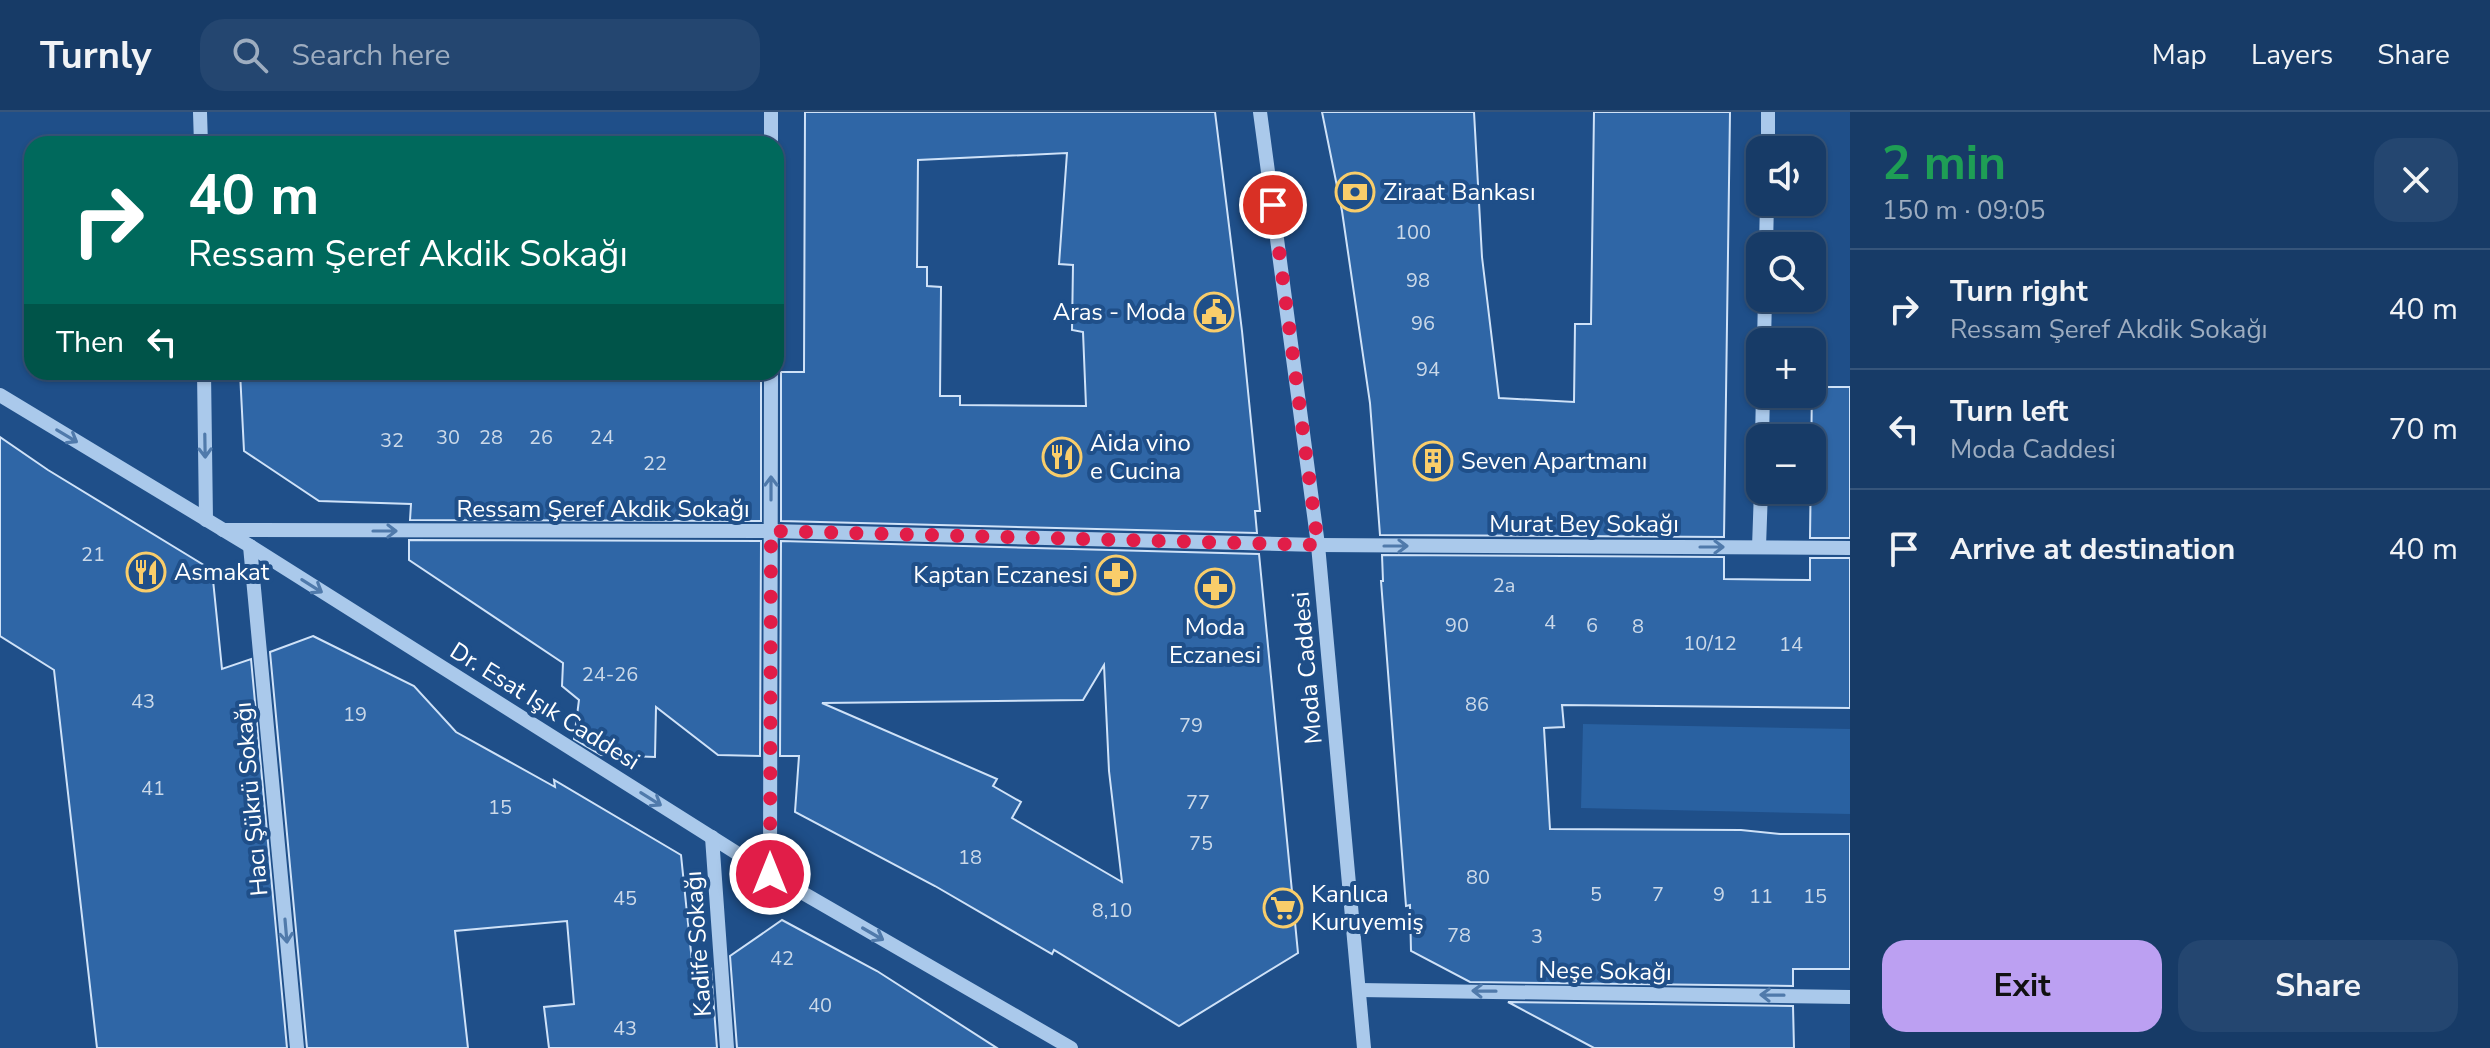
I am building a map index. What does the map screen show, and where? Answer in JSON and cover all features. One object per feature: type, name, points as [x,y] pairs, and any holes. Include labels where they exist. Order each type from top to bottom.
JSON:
[{"type":"street","points":[[200,112],[201,136]]},
{"type":"street","points":[[771,112],[771,136]]},
{"type":"street","name":"Moda Caddesi","points":[[1260,112],[1318,545],[1362,1048]]},
{"type":"street","points":[[1768,112],[1768,136]]},
{"type":"street","points":[[204,380],[206,520]]},
{"type":"street","points":[[770,874],[771,380]]},
{"type":"street","name":"Dr. Esat Işık Caddesi","points":[[0,395],[250,546],[770,874],[1071,1048]]},
{"type":"street","points":[[1759,547],[1761,504]]},
{"type":"street","name":"Ressam Şeref Akdik Sokağı","points":[[223,530],[771,531],[1318,545]]},
{"type":"street","name":"Murat Bey Sokağı","points":[[1318,545],[1850,548]]},
{"type":"street","name":"Hacı Şükrü Sokağı","points":[[250,546],[297,1048]]},
{"type":"street","name":"Kadife Sokağı","points":[[712,837],[727,1048]]},
{"type":"street","name":"Neşe Sokağı","points":[[1359,990],[1850,997]]},
{"type":"shaded area","points":[[1583,724],[1850,729],[1850,814],[1581,808]]},
{"type":"building","points":[[805,112],[1215,112],[1260,511],[1255,511],[1257,533],[781,521],[781,380],[784,380],[784,372],[804,372]],"holes":[[[1067,153],[1059,264],[1073,265],[1072,330],[1083,332],[1086,406],[960,405],[960,396],[940,396],[941,287],[927,286],[927,267],[917,267],[918,160]]]},
{"type":"building","points":[[1322,112],[1474,112],[1482,257],[1499,398],[1574,402],[1575,324],[1591,324],[1594,112],[1730,112],[1724,537],[1380,535],[1370,403],[1342,211]]},
{"type":"building","points":[[240,380],[761,380],[761,521],[410,520],[411,504],[319,501],[244,451]]},
{"type":"building","points":[[1826,387],[1850,387],[1850,538],[1810,538],[1810,504],[1826,504],[1826,424],[1812,424],[1812,408],[1826,408]]},
{"type":"building","points":[[0,437],[48,470],[212,570],[222,669],[251,659],[287,1048],[97,1048],[54,670],[0,636]]},
{"type":"building","points":[[409,540],[761,541],[760,756],[718,755],[656,707],[655,757],[601,755],[574,739],[579,700],[562,686],[563,663],[409,560]]},
{"type":"building","points":[[781,541],[1259,554],[1298,953],[1179,1026],[1054,950],[1052,954],[935,886],[795,812],[799,756],[780,756]],"holes":[[[1104,665],[1109,771],[1122,882],[1012,818],[1021,802],[993,786],[997,779],[822,703],[1083,700]]]},
{"type":"building","points":[[1382,555],[1724,557],[1724,579],[1810,580],[1810,558],[1850,558],[1850,708],[1562,705],[1564,727],[1544,728],[1550,829],[1850,834],[1850,969],[1793,969],[1793,986],[1470,982],[1411,951],[1410,905],[1406,906],[1381,581]]},
{"type":"building","points":[[313,636],[414,686],[456,732],[555,787],[554,780],[681,855],[694,981],[711,969],[717,1048],[549,1048],[544,1007],[574,1004],[567,921],[455,931],[468,1048],[307,1048],[270,652]]},
{"type":"building","points":[[782,920],[877,971],[997,1048],[737,1048],[730,956]]},
{"type":"building","points":[[1508,1002],[1793,1006],[1794,1048],[1594,1048]]},
{"type":"place","name":"Ziraat Bankası","points":[[1355,192]]},
{"type":"place","name":"Aras - Moda","points":[[1214,312]]},
{"type":"place","name":"Aida vino e Cucina","points":[[1062,457]]},
{"type":"place","name":"Seven Apartmanı","points":[[1433,461]]},
{"type":"place","name":"Asmakat","points":[[146,572]]},
{"type":"place","name":"Kaptan Eczanesi","points":[[1116,575]]},
{"type":"place","name":"Moda Eczanesi","points":[[1215,588]]},
{"type":"place","name":"Kanlıca Kuruyemiş","points":[[1283,908]]},
{"type":"route","points":[[770,874],[771,531],[1318,545],[1273,205]]}]
